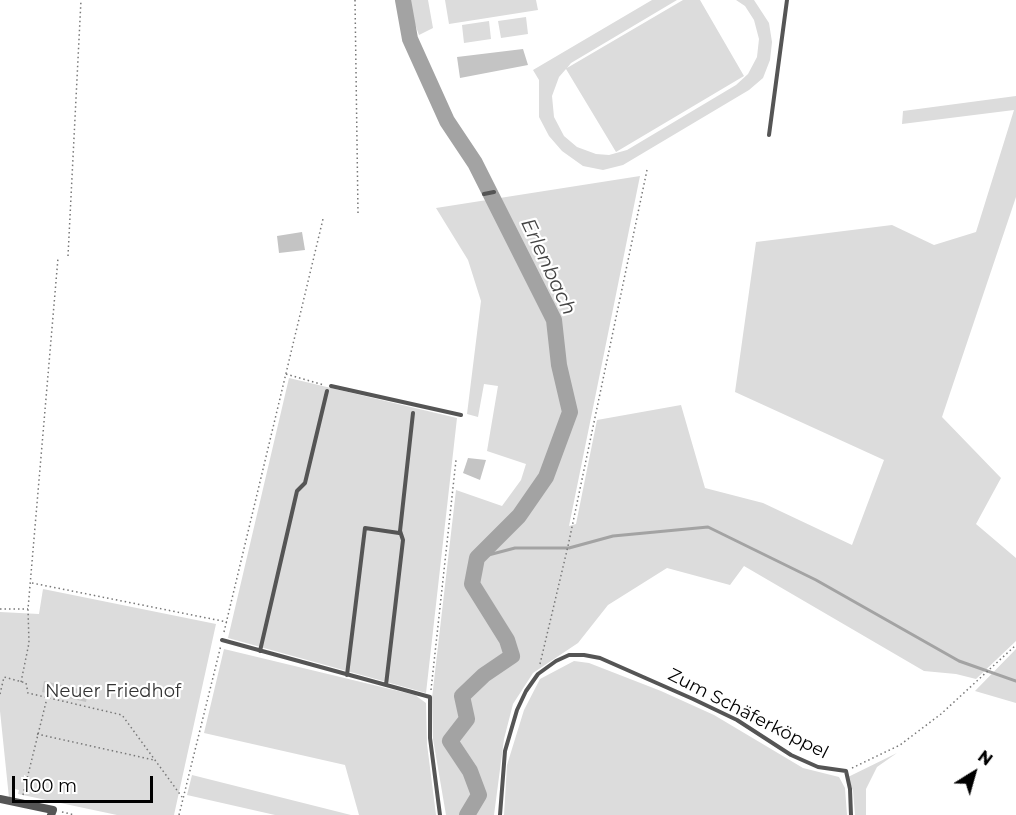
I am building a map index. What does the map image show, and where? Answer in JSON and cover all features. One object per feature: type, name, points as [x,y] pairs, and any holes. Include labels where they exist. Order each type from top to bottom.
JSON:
[{"type":"street","points":[[0,799],[52,813]]},
{"type":"lane","points":[[769,135],[787,0]]},
{"type":"lane","points":[[484,194],[494,192]]},
{"type":"lane","points":[[331,386],[460,415]]},
{"type":"lane","points":[[260,651],[297,490],[305,483],[327,391]]},
{"type":"lane","points":[[386,685],[403,540],[400,534],[413,413]]},
{"type":"lane","points":[[347,675],[365,528],[393,530],[400,534]]},
{"type":"lane","points":[[222,640],[430,697],[430,738],[440,815]]},
{"type":"lane","name":"Zum Schäferköppel","points":[[500,815],[505,752],[517,710],[538,674],[569,655],[600,658],[737,720],[792,755],[818,767],[846,771],[850,789],[851,815]]},
{"type":"path","points":[[68,256],[81,0]]},
{"type":"path","points":[[355,0],[358,213]]},
{"type":"path","points":[[538,674],[568,546],[647,170]]},
{"type":"path","points":[[179,815],[323,219]]},
{"type":"path","points":[[21,682],[29,643],[28,609],[58,258]]},
{"type":"path","points":[[285,373],[331,386]]},
{"type":"path","points":[[430,697],[456,460]]},
{"type":"path","points":[[31,583],[226,622]]},
{"type":"path","points":[[0,609],[28,609]]},
{"type":"path","points":[[846,771],[900,745],[941,714],[1016,645]]},
{"type":"path","points":[[0,694],[4,677],[26,683],[28,693],[122,715],[183,798]]},
{"type":"path","points":[[21,805],[48,697]]},
{"type":"path","points":[[38,734],[155,761]]},
{"type":"path","points":[[52,813],[75,815]]},
{"type":"green space","points":[[406,0],[428,0],[433,28],[419,35]]},
{"type":"green space","points":[[445,0],[536,0],[538,10],[449,24]]},
{"type":"green space","points":[[652,0],[677,0],[571,63],[567,68],[683,0],[700,0],[744,76],[616,152],[566,69],[559,77],[552,96],[554,117],[564,136],[577,147],[596,154],[609,155],[627,150],[736,85],[748,74],[757,57],[759,39],[754,20],[745,6],[736,0],[754,0],[769,23],[772,42],[770,60],[763,78],[749,90],[623,165],[603,170],[583,166],[562,151],[549,136],[539,117],[539,80],[533,70]]},
{"type":"green space","points":[[526,17],[528,34],[501,38],[498,21]]},
{"type":"green space","points":[[489,21],[491,39],[464,43],[462,25]]},
{"type":"green space","points":[[1016,96],[1016,197],[942,417],[1001,478],[976,524],[1016,558],[1016,641],[976,679],[956,674],[924,671],[744,566],[730,585],[667,568],[608,605],[578,643],[533,673],[513,704],[504,739],[494,815],[446,815],[433,739],[432,698],[456,490],[502,506],[521,480],[526,464],[487,451],[498,386],[484,384],[478,417],[467,414],[481,301],[468,260],[436,208],[640,176],[569,526],[576,524],[597,420],[681,405],[705,488],[763,503],[852,545],[884,460],[735,392],[756,242],[892,225],[934,245],[976,232],[1014,110],[902,124],[903,111]]},
{"type":"green space","points":[[289,378],[457,418],[426,693],[228,638]]},
{"type":"green space","name":"Neuer Friedhof","points":[[43,589],[216,624],[174,815],[117,815],[18,794],[19,790],[15,789],[14,799],[9,798],[0,711],[0,612],[39,614]]},
{"type":"green space","points":[[224,649],[415,695],[426,703],[427,744],[436,815],[359,815],[345,765],[204,733]]},
{"type":"green space","points":[[1015,650],[1016,703],[975,691]]},
{"type":"green space","points":[[574,661],[589,663],[661,691],[714,715],[803,768],[839,777],[845,788],[847,815],[504,815],[507,765],[524,710],[540,679]]},
{"type":"green space","points":[[897,753],[877,767],[866,789],[866,815],[855,815],[853,791],[848,777]]},
{"type":"green space","points":[[192,775],[351,815],[275,815],[187,795]]},
{"type":"building","points":[[523,49],[528,65],[460,78],[457,57]]},
{"type":"building","points":[[302,232],[305,250],[279,253],[277,236]]},
{"type":"building","points":[[468,458],[486,460],[480,480],[463,473]]},
{"type":"building","points":[[44,681],[88,691],[86,702],[42,692]]},
{"type":"waterway","name":"Erlenbach","points":[[403,0],[410,39],[447,121],[475,163],[554,320],[559,365],[570,412],[546,477],[519,516],[477,558],[472,584],[507,640],[512,656],[484,675],[462,696],[467,719],[450,741],[470,771],[479,795],[467,815]]},
{"type":"waterway","points":[[477,558],[515,548],[569,548],[613,536],[708,527],[816,580],[959,661],[1016,681]]}]
